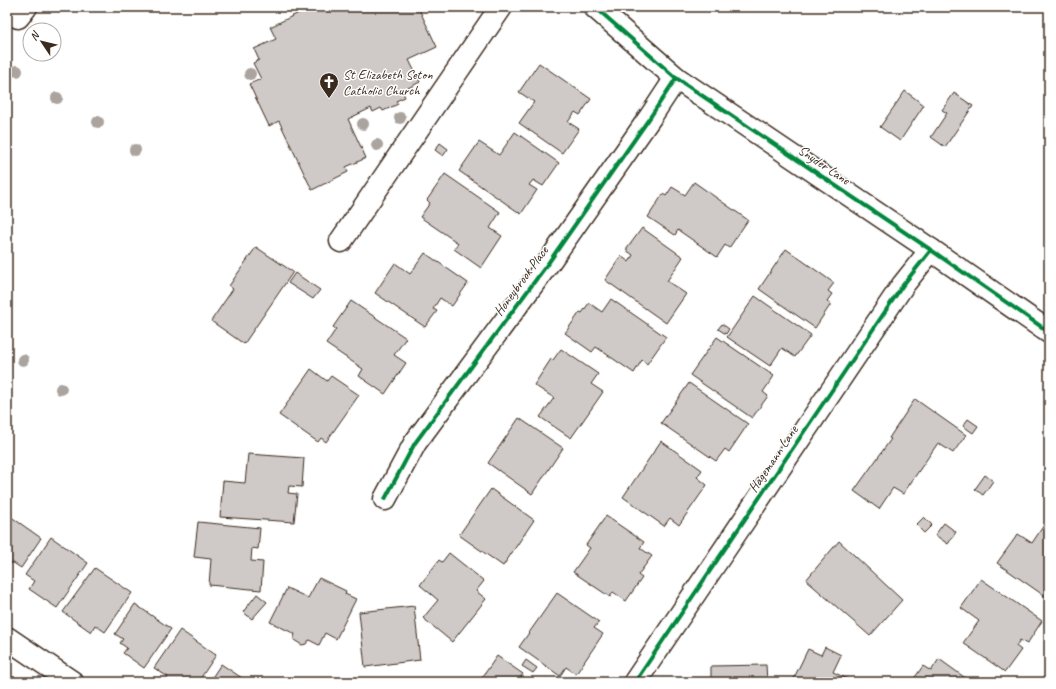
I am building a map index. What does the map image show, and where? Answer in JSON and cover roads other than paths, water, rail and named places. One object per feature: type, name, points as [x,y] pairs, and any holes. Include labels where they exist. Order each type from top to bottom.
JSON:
[{"type":"street","points":[[341,241],[501,7]]},
{"type":"street","name":"Snyder Lane","points":[[595,7],[676,78],[931,250],[1049,332]]},
{"type":"street","name":"Honeybrook Place","points":[[385,498],[415,443],[553,256],[676,78]]},
{"type":"street","name":"Hagemann Lane","points":[[635,682],[903,285],[931,250]]},
{"type":"street","points":[[7,638],[72,682]]},
{"type":"place","name":"St Elizabeth Seton Catholic Church","points":[[329,99]]}]
